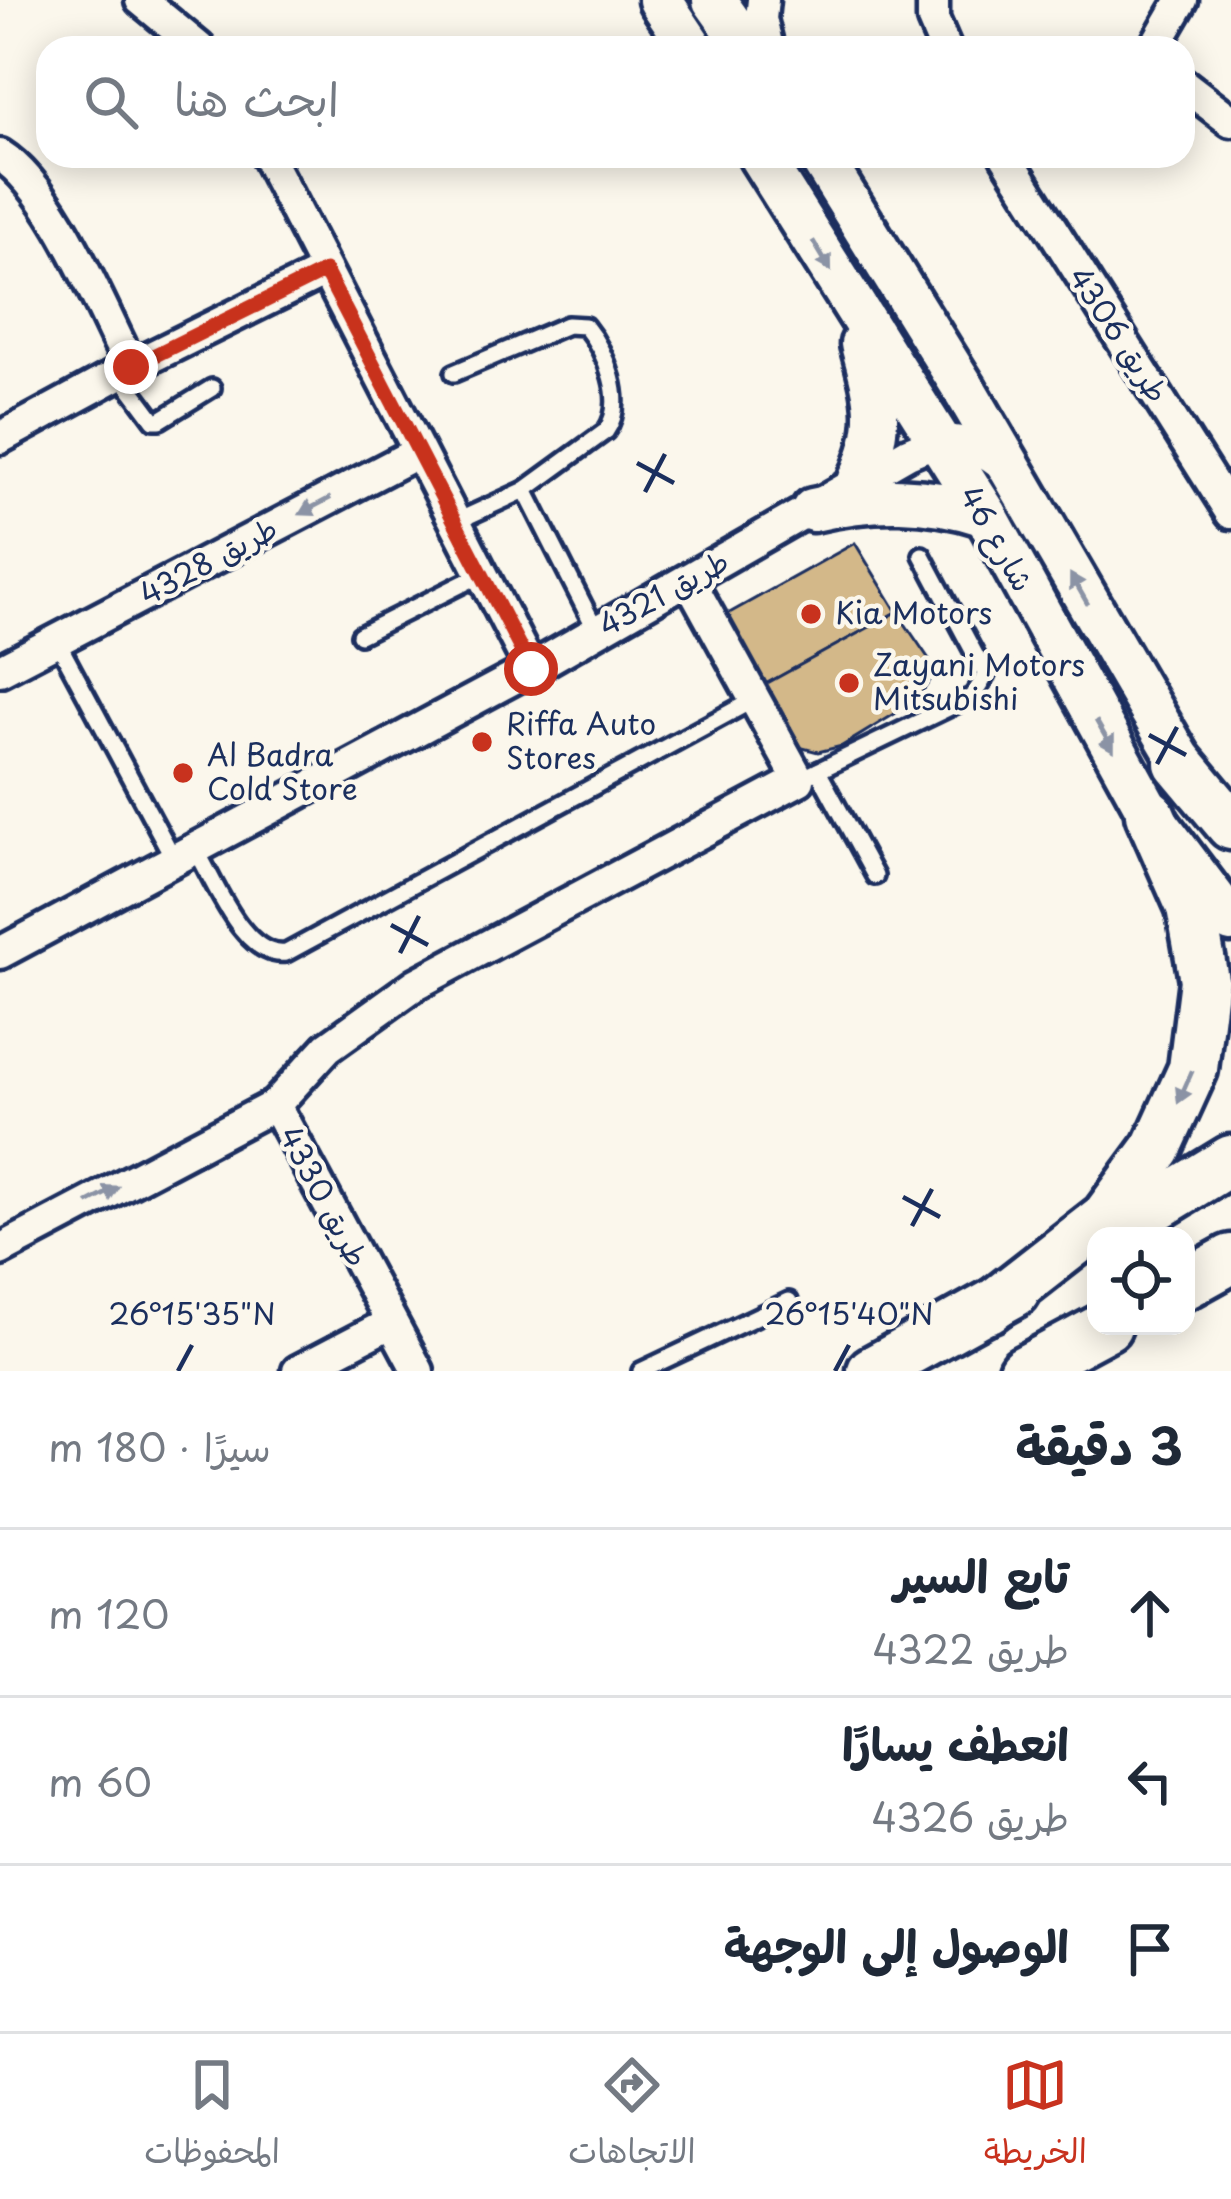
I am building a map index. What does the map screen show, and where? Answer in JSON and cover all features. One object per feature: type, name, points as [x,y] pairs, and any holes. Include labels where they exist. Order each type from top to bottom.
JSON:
[{"type":"main road","points":[[660,0],[684,36]]},
{"type":"main road","points":[[714,0],[740,36]]},
{"type":"main road","name":"شارع 46","points":[[767,168],[986,515],[1150,814],[1231,921]]},
{"type":"main road","name":"شارع 46","points":[[827,168],[1010,470],[1179,763],[1231,837]]},
{"type":"main road","points":[[850,302],[878,409],[876,440],[860,479]]},
{"type":"main road","points":[[813,510],[884,498],[942,503],[986,515]]},
{"type":"main road","points":[[1179,763],[1231,825]]},
{"type":"main road","points":[[989,1308],[1106,1217],[1157,1148],[1193,1069],[1204,980],[1191,908],[1150,814]]},
{"type":"main road","points":[[1122,1227],[1231,1160]]},
{"type":"main road","points":[[872,1371],[1087,1248]]},
{"type":"main road","points":[[1195,1279],[1231,1259]]},
{"type":"main road","points":[[1023,1371],[1090,1335]]},
{"type":"street","points":[[141,0],[184,36]]},
{"type":"street","points":[[763,0],[765,36]]},
{"type":"street","points":[[933,0],[933,20],[940,36]]},
{"type":"street","points":[[1161,36],[1182,0]]},
{"type":"street","points":[[1195,93],[1231,121]]},
{"type":"street","points":[[0,155],[18,166],[41,192],[125,370]]},
{"type":"street","points":[[273,168],[531,669]]},
{"type":"street","name":"طريق 4306","points":[[1014,168],[1231,513]]},
{"type":"street","points":[[0,438],[325,271]]},
{"type":"street","points":[[937,440],[972,444],[1010,470]]},
{"type":"street","name":"طريق 4321","points":[[0,953],[531,669],[860,479],[937,440]]},
{"type":"street","name":"طريق 4328","points":[[0,670],[418,452]]},
{"type":"street","points":[[274,1105],[328,1047],[397,995],[808,776],[755,699],[689,580]]},
{"type":"street","name":"طريق 4330","points":[[0,1250],[274,1105],[418,1371]]},
{"type":"street","points":[[298,1371],[390,1323]]},
{"type":"lane","points":[[454,373],[567,325],[584,326],[596,340],[617,403],[615,419],[606,431],[525,490],[455,522]]},
{"type":"lane","points":[[125,370],[149,417],[160,420],[212,388]]},
{"type":"lane","points":[[525,490],[597,632]]},
{"type":"lane","points":[[875,876],[808,776],[974,696],[981,688],[986,675],[922,555]]},
{"type":"lane","points":[[360,635],[482,574]]},
{"type":"lane","points":[[58,641],[185,855],[251,942],[272,955],[286,953],[755,699]]},
{"type":"lane","points":[[641,1371],[789,1300]]},
{"type":"building","name":"Kia Motors","points":[[855,543],[897,612],[762,686],[724,616]]},
{"type":"building","name":"Zayani Motors Mitsubishi","points":[[897,612],[929,659],[931,679],[916,701],[842,746],[818,752],[795,746],[762,686]]},
{"type":"place","name":"Kia Motors","points":[[811,614]]},
{"type":"place","name":"Zayani Motors Mitsubishi","points":[[849,683]]},
{"type":"place","name":"Riffa Auto Stores","points":[[482,742]]},
{"type":"place","name":"Al Badra Cold Store","points":[[183,773]]},
{"type":"route","points":[[131,367],[325,271],[531,669]]}]
